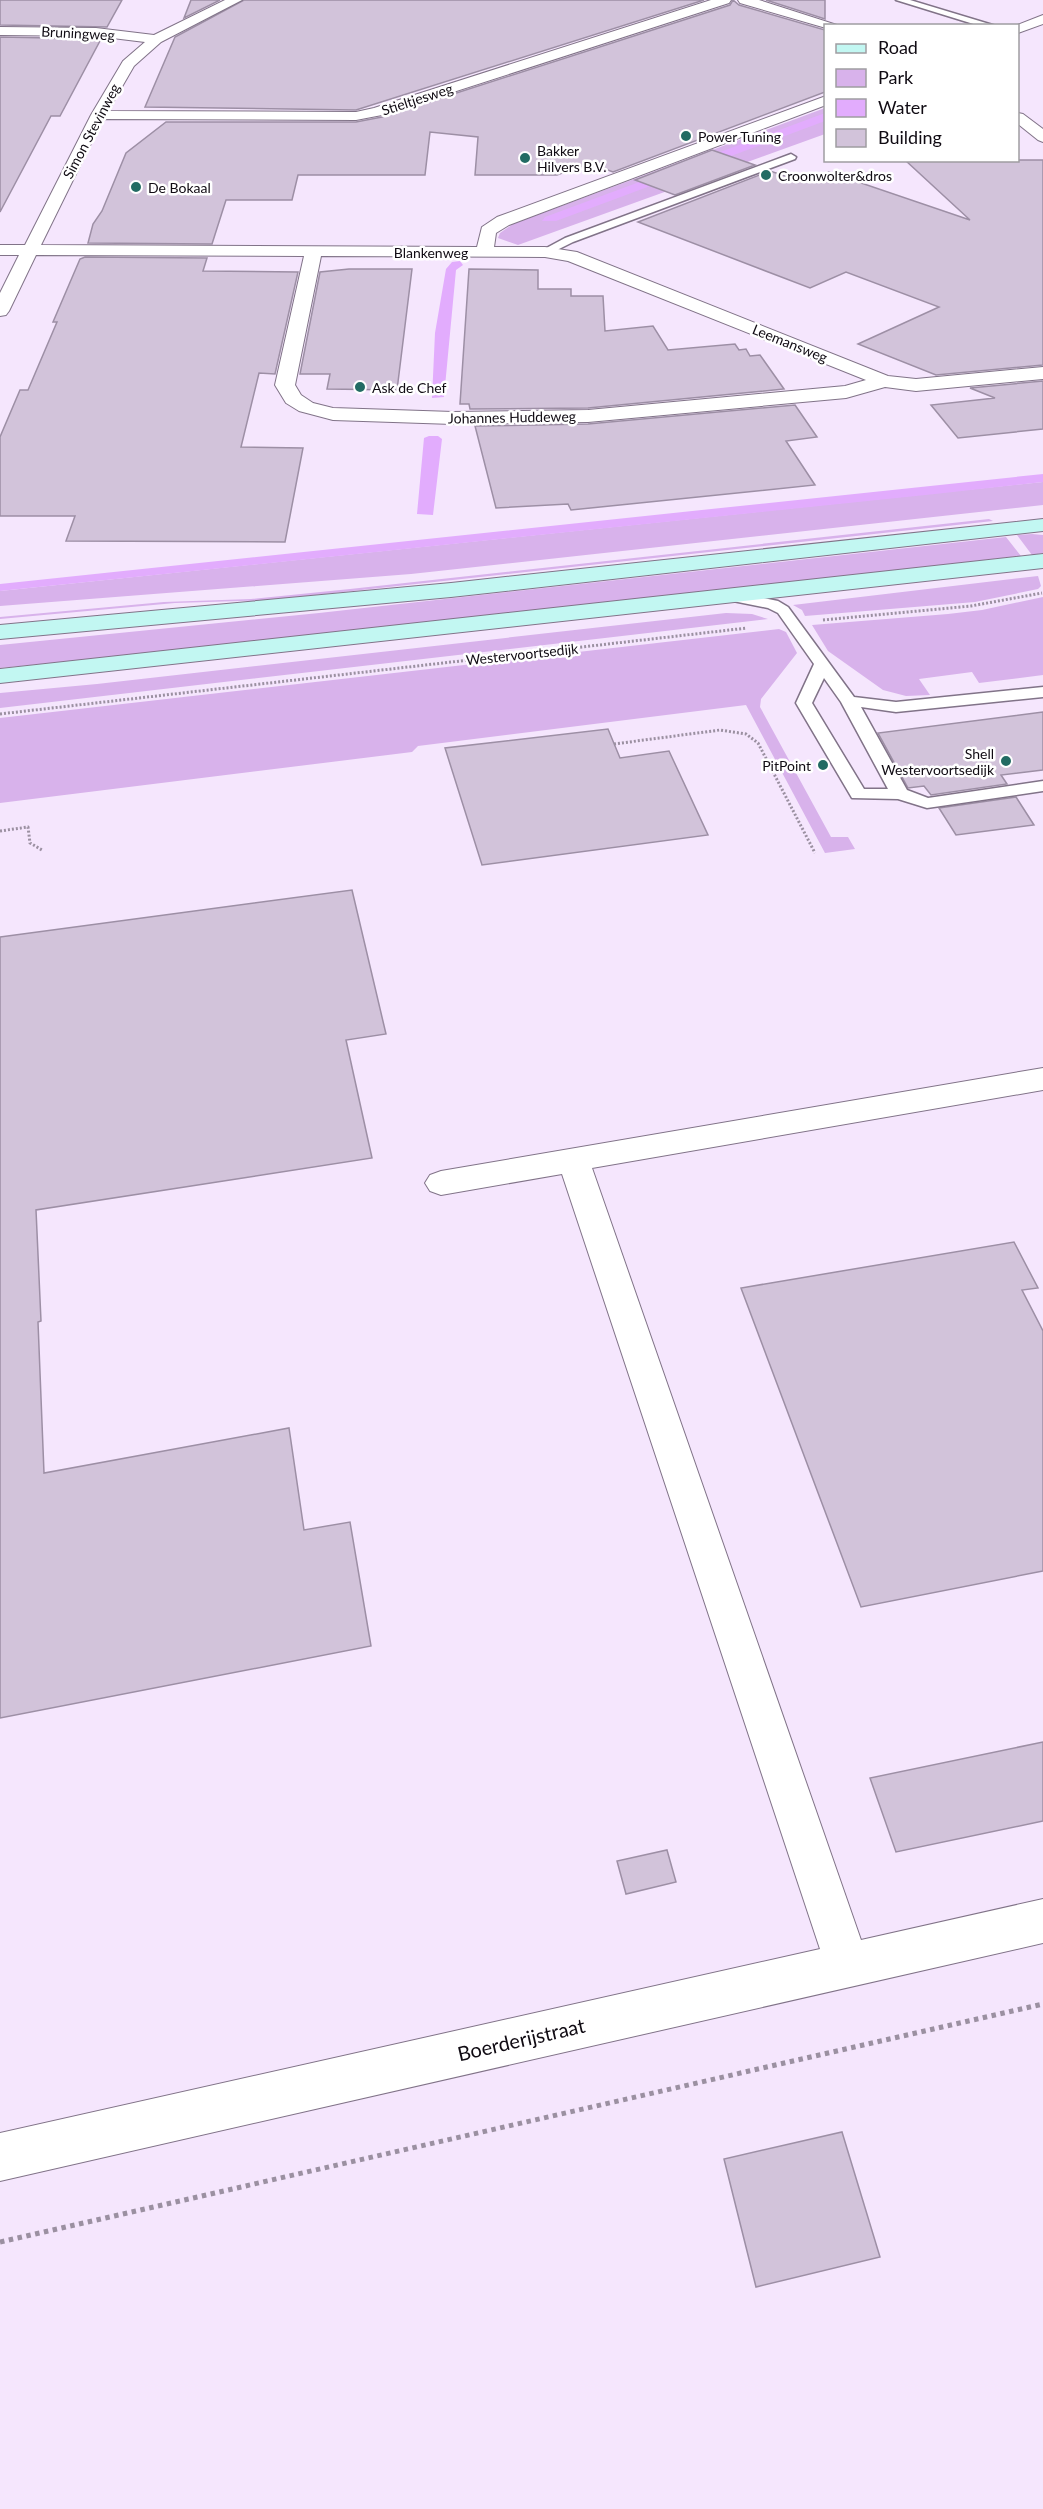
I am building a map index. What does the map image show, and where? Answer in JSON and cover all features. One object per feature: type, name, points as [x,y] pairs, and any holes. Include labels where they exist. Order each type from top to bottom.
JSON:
[{"type":"main road","points":[[0,632],[451,590],[1043,525]]},
{"type":"main road","points":[[0,676],[733,597],[1043,561]]},
{"type":"street","name":"Simon Stevinweg","points":[[0,311],[98,115],[128,64],[156,39],[235,0]]},
{"type":"street","name":"Stieltjesweg","points":[[98,115],[356,116],[377,112],[724,0]]},
{"type":"street","points":[[745,0],[827,24]]},
{"type":"street","points":[[1019,30],[1043,19]]},
{"type":"street","name":"Bruningweg","points":[[0,31],[96,32],[156,39]]},
{"type":"street","points":[[1019,32],[1035,37]]},
{"type":"street","name":"Blankenweg","points":[[0,250],[484,252],[488,231],[503,221],[824,100]]},
{"type":"street","points":[[1019,119],[1043,137]]},
{"type":"street","name":"Johannes Huddeweg","points":[[313,252],[285,385],[292,399],[306,407],[333,414],[453,418],[588,416],[846,392],[884,381]]},
{"type":"street","name":"Leemansweg","points":[[484,252],[545,252],[571,256],[884,381],[916,385],[1043,373]]},
{"type":"street","points":[[441,1183],[1043,1079]]},
{"type":"street","points":[[574,1161],[848,1965]]},
{"type":"street","name":"Boerderijstraat","points":[[0,2157],[1043,1922]]},
{"type":"lane","points":[[900,0],[985,24]]},
{"type":"lane","name":"Leemansweg","points":[[545,252],[569,240],[791,157]]},
{"type":"lane","points":[[733,597],[773,604],[783,610],[849,700],[900,794]]},
{"type":"lane","points":[[823,663],[804,702],[858,794],[900,794],[927,803],[1043,786]]},
{"type":"lane","points":[[849,700],[896,707],[1043,692]]},
{"type":"path","name":"Westervoortsedijk","points":[[0,714],[792,623],[970,606],[1043,593]]},
{"type":"path","points":[[614,744],[720,730],[746,734],[758,743],[815,853]]},
{"type":"path","points":[[0,831],[27,827],[30,843],[42,850]]},
{"type":"path","points":[[0,2242],[1043,2004]]},
{"type":"green space","points":[[824,108],[824,134],[518,245],[498,238],[500,233],[513,224]]},
{"type":"green space","points":[[1043,482],[1043,505],[411,574],[0,606],[0,591]]},
{"type":"green space","points":[[989,519],[993,521],[270,600],[175,603],[0,619],[0,617],[164,602],[251,599],[350,589]]},
{"type":"green space","points":[[1017,535],[1043,535],[1043,553],[1032,555]]},
{"type":"green space","points":[[1006,537],[1021,556],[0,668],[0,645],[319,613]]},
{"type":"green space","points":[[1038,576],[1041,586],[1038,589],[975,602],[805,616],[802,610],[793,605]]},
{"type":"green space","points":[[1043,597],[1043,675],[979,683],[972,672],[919,679],[930,695],[906,696],[883,690],[828,651],[812,625],[982,610]]},
{"type":"green space","points":[[726,613],[752,614],[768,619],[0,708],[0,693]]},
{"type":"green space","points":[[779,629],[786,632],[797,653],[761,699],[760,707],[831,837],[848,837],[855,849],[825,853],[746,705],[418,746],[412,752],[0,803],[0,718]]},
{"type":"water","points":[[824,113],[824,121],[556,221],[542,221],[545,217]]},
{"type":"water","points":[[460,261],[463,265],[456,270],[444,397],[432,398],[435,333],[446,269],[452,262]]},
{"type":"water","points":[[438,436],[442,439],[433,515],[417,514],[424,438]]},
{"type":"water","points":[[1043,474],[1043,482],[0,591],[0,584]]},
{"type":"building","points":[[0,0],[122,0],[107,27],[0,25]]},
{"type":"building","points":[[191,0],[220,0],[184,18]]},
{"type":"building","points":[[244,0],[704,0],[356,110],[145,107],[175,37]]},
{"type":"building","points":[[733,0],[739,5],[824,30],[824,92],[613,172],[589,163],[557,175],[475,175],[478,137],[430,132],[425,175],[298,175],[292,200],[226,200],[212,244],[88,243],[93,224],[102,211],[126,153],[166,122],[356,122],[382,117],[730,5]]},
{"type":"building","points":[[766,0],[825,0],[825,19]]},
{"type":"building","points":[[0,37],[101,39],[60,116],[51,116],[0,212]]},
{"type":"building","points":[[712,150],[755,165],[675,195],[635,180]]},
{"type":"building","points":[[1043,160],[1043,365],[936,375],[858,344],[939,307],[846,272],[810,288],[638,222],[770,171],[804,182],[829,172],[970,220],[907,162]]},
{"type":"building","points":[[85,257],[207,258],[203,271],[298,272],[275,374],[259,373],[241,447],[303,448],[285,542],[66,541],[75,516],[0,516],[0,437],[20,390],[28,390],[57,322],[53,322],[80,259]]},
{"type":"building","points":[[349,269],[412,269],[397,390],[327,389],[330,374],[300,374],[320,272]]},
{"type":"building","points":[[469,269],[538,270],[538,289],[571,289],[571,296],[603,296],[605,331],[653,326],[668,350],[735,344],[739,350],[746,349],[750,356],[760,355],[784,389],[588,408],[470,409],[469,404],[460,404]]},
{"type":"building","points":[[1043,381],[1043,429],[958,438],[931,405],[995,398],[970,388]]},
{"type":"building","points":[[795,405],[817,437],[786,441],[815,485],[571,510],[568,504],[496,508],[475,426],[588,424]]},
{"type":"building","points":[[1043,712],[1043,770],[1001,775],[1007,784],[931,795],[924,786],[908,788],[878,733]]},
{"type":"building","points":[[608,729],[620,758],[669,751],[708,835],[482,865],[445,748]]},
{"type":"building","points":[[1016,797],[1034,825],[956,835],[939,808]]},
{"type":"building","points":[[352,890],[386,1034],[346,1040],[372,1158],[36,1210],[41,1321],[38,1322],[44,1473],[289,1428],[304,1530],[350,1522],[371,1646],[0,1718],[0,937]]},
{"type":"building","points":[[1014,1242],[1038,1288],[1022,1290],[1043,1331],[1043,1571],[861,1607],[741,1288]]},
{"type":"building","points":[[1043,1742],[1043,1821],[896,1852],[870,1778]]},
{"type":"building","points":[[667,1850],[676,1882],[626,1894],[617,1861]]},
{"type":"building","points":[[842,2132],[880,2257],[756,2287],[724,2159]]},
{"type":"place","name":"Power Tuning","points":[[686,136]]},
{"type":"place","name":"Bakker Hilvers B.V.","points":[[525,158]]},
{"type":"place","name":"Croonwolter&dros","points":[[766,175]]},
{"type":"place","name":"De Bokaal","points":[[136,187]]},
{"type":"place","name":"Ask de Chef","points":[[360,387]]},
{"type":"place","name":"Shell Westervoortsedijk","points":[[1006,761]]},
{"type":"place","name":"PitPoint","points":[[823,765]]}]
